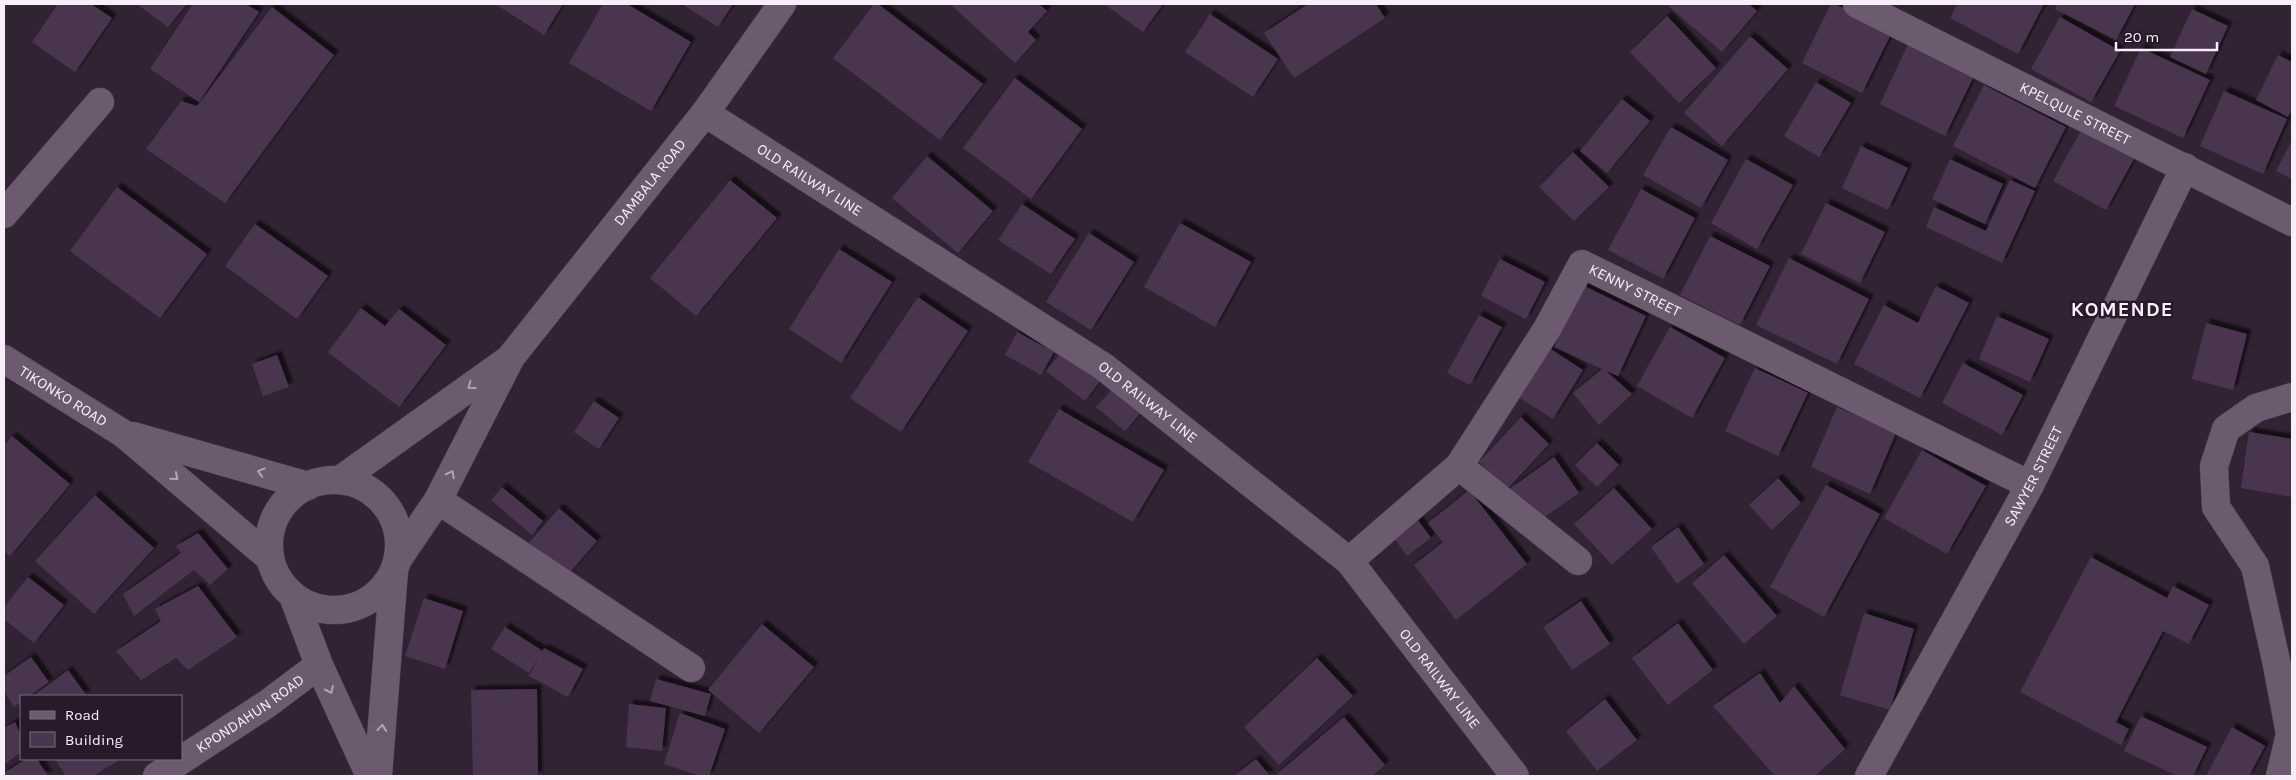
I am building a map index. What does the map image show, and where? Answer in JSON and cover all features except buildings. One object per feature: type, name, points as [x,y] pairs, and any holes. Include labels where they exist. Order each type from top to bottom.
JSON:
[{"type":"street","name":"DAMBALA ROAD","points":[[396,565],[438,500],[511,357],[705,113],[782,4]]},
{"type":"street","name":"KPELQULE STREET","points":[[1857,4],[2292,222]]},
{"type":"street","points":[[4,214],[100,102]]},
{"type":"street","name":"OLD RAILWAY LINE","points":[[705,113],[1104,367],[1349,561],[1515,776]]},
{"type":"street","name":"SAWYER STREET","points":[[1869,776],[2030,485],[2186,168]]},
{"type":"street","name":"KENNY STREET","points":[[1349,561],[1459,466],[1547,329],[1582,264],[2030,485]]},
{"type":"street","name":"DAMBALA ROAD","points":[[340,480],[511,357]]},
{"type":"street","name":"TIKONKO ROAD","points":[[4,359],[124,434]]},
{"type":"street","points":[[2280,776],[2290,734],[2282,642],[2255,566],[2216,507],[2214,466],[2226,429],[2256,408],[2292,396]]},
{"type":"street","points":[[124,434],[308,486]]},
{"type":"street","points":[[124,434],[270,558]]},
{"type":"street","points":[[1459,466],[1578,561]]},
{"type":"street","points":[[370,776],[319,665],[293,596],[279,578],[270,558],[270,533],[279,510],[297,492],[308,486],[329,480],[340,480],[361,486],[371,492],[387,507],[397,527],[399,548],[378,776]]},
{"type":"street","points":[[438,500],[691,668]]},
{"type":"street","points":[[293,596],[312,606],[323,609],[345,610],[356,607],[383,589],[396,565]]},
{"type":"street","name":"KPONDAHUN ROAD","points":[[182,760],[267,704],[319,665]]},
{"type":"street","name":"KPONDAHUN ROAD","points":[[157,776],[181,760]]},
{"type":"district","name":"KOMENDE","points":[[2122,309]]}]
